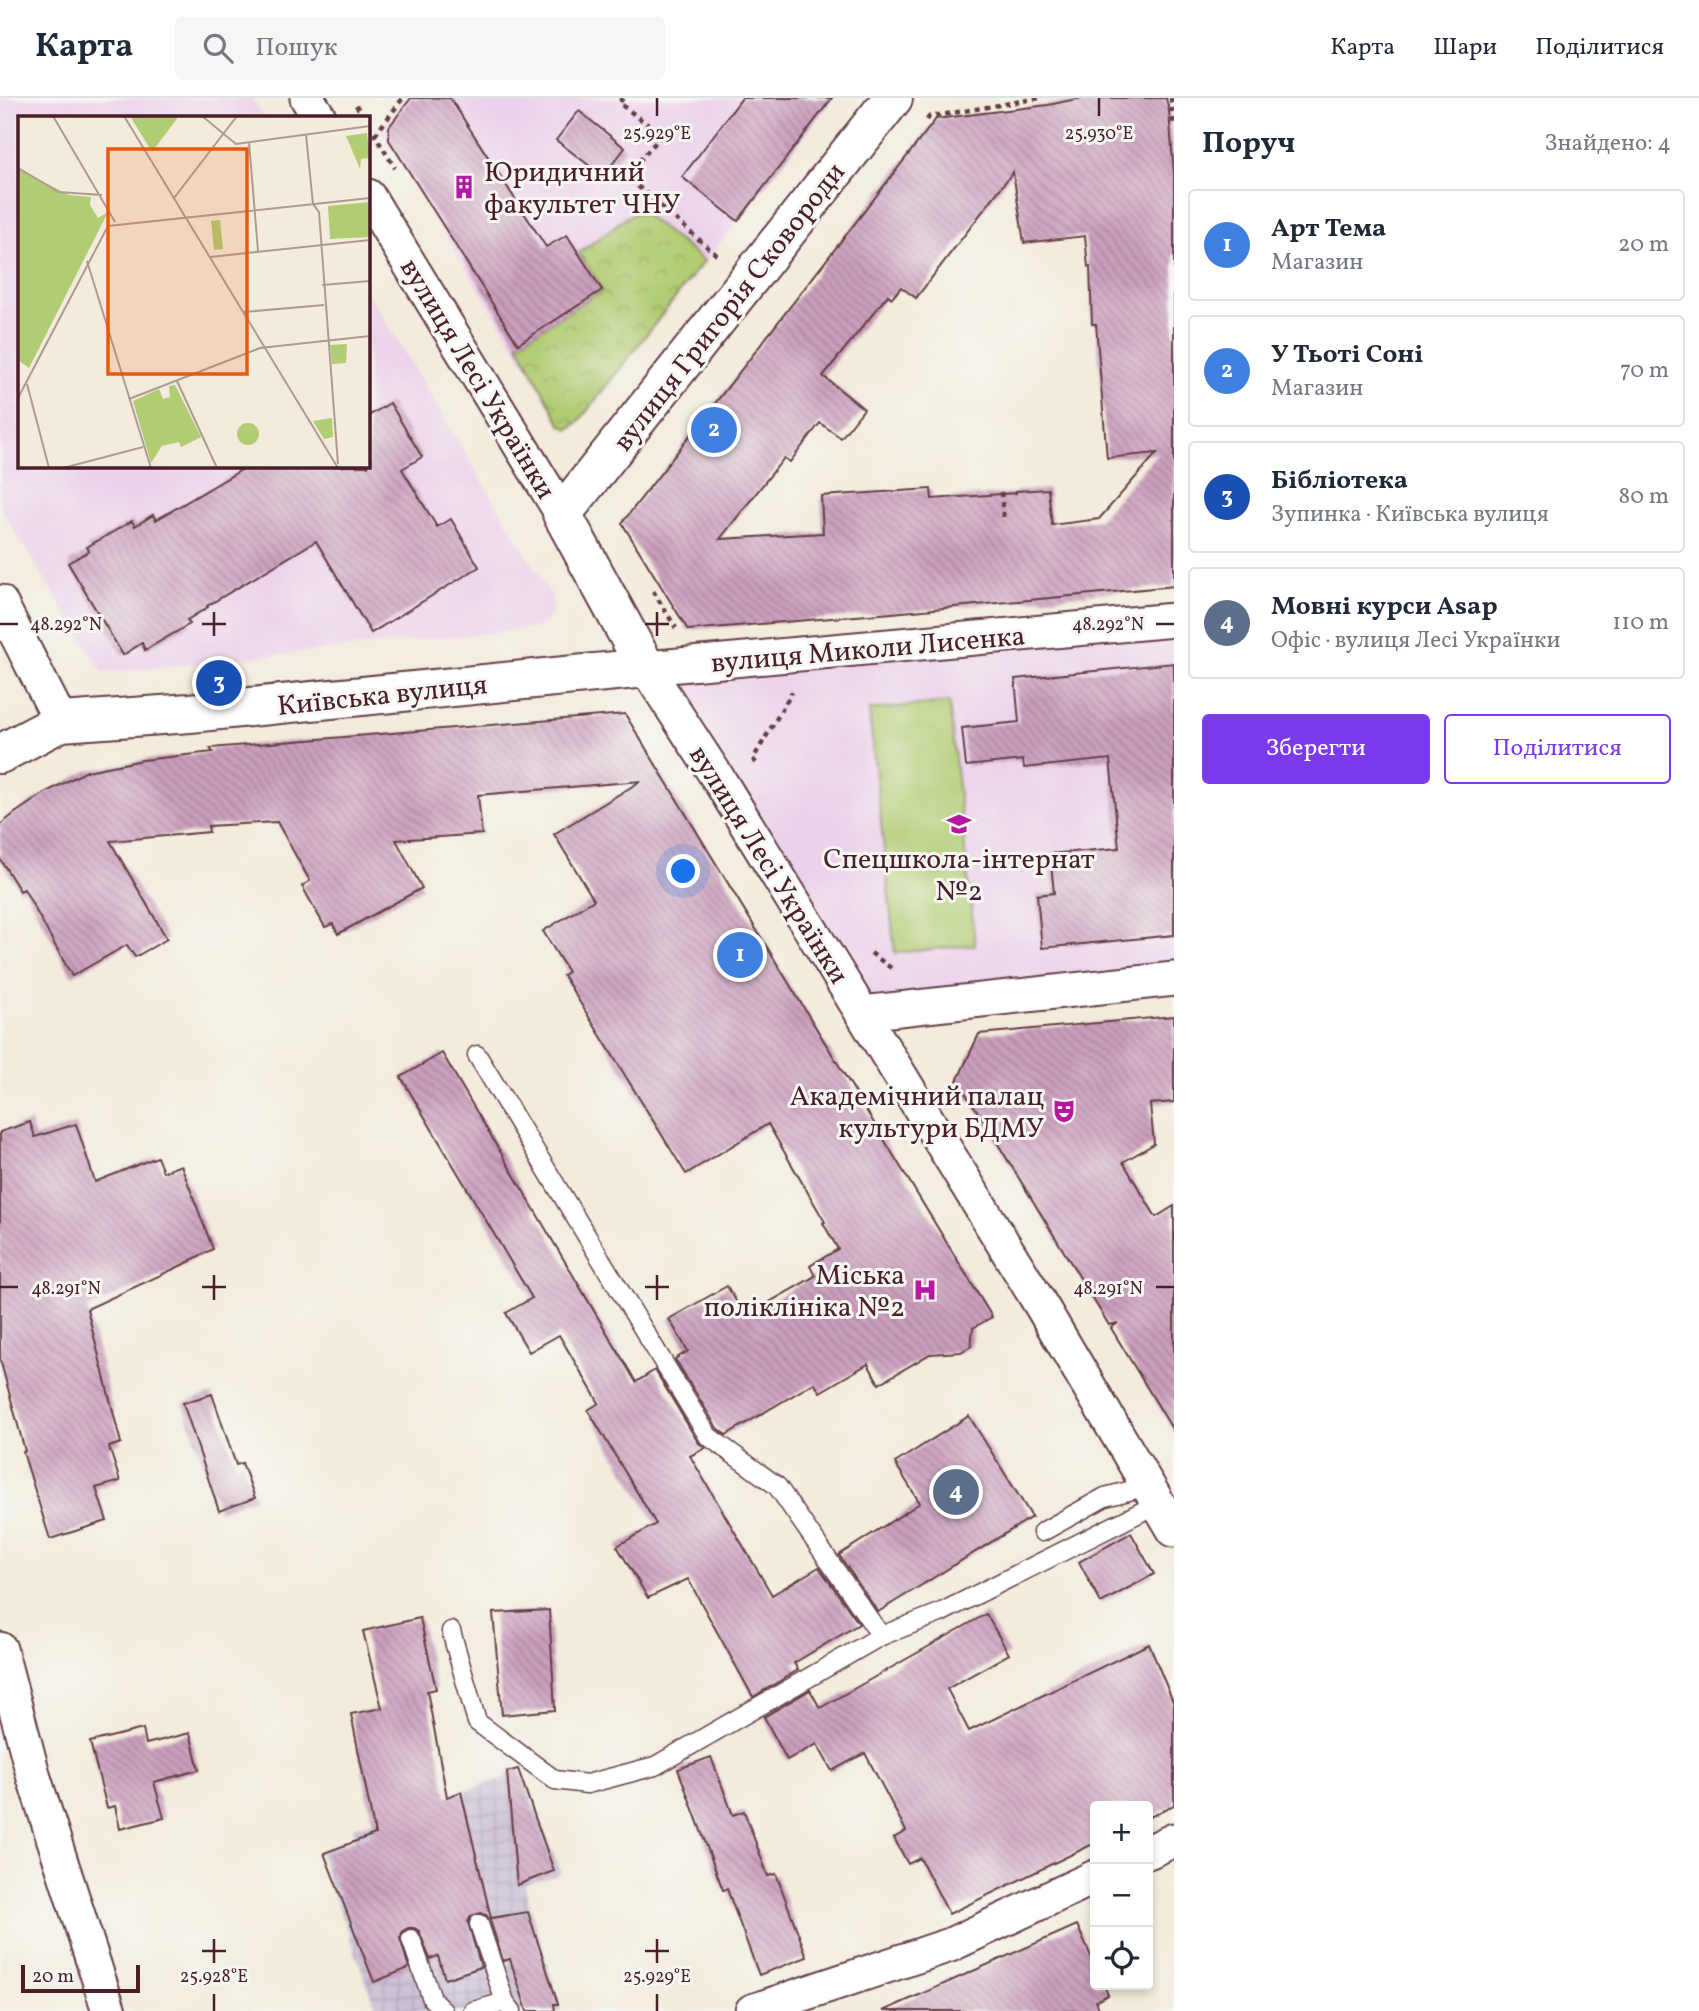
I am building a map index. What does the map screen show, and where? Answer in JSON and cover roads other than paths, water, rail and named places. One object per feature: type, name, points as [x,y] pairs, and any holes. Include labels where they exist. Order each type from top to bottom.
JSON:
[{"type":"street","points":[[307,98],[318,116]]},
{"type":"street","name":"вулиця Григорія Сковороди","points":[[562,514],[893,98]]},
{"type":"street","name":"вулиця Лесі Українки","points":[[369,199],[562,514],[646,668],[722,783],[1163,1501]]},
{"type":"street","points":[[0,602],[61,722]]},
{"type":"street","name":"вулиця Миколи Лисенка","points":[[646,668],[1174,620]]},
{"type":"street","name":"Київська вулиця","points":[[0,754],[61,722],[190,713],[646,668]]},
{"type":"street","points":[[862,1013],[1174,979]]},
{"type":"street","points":[[0,1649],[34,1778],[109,2011]]},
{"type":"street","points":[[1153,1850],[1174,1840]]},
{"type":"street","points":[[752,2011],[950,1945],[1090,1879]]},
{"type":"lane","points":[[477,1055],[708,1436],[777,1486],[881,1636]]},
{"type":"lane","points":[[1042,1532],[1105,1497],[1163,1501]]},
{"type":"lane","points":[[452,1631],[477,1722],[555,1780],[587,1784],[655,1766],[881,1636],[940,1613],[1163,1501]]},
{"type":"lane","points":[[473,2011],[509,2006],[479,1924]]},
{"type":"lane","points":[[411,1939],[432,1999],[443,2011]]},
{"type":"place","name":"Юридичний факультет ЧНУ","points":[[464,187]]},
{"type":"place","name":"У Тьоті Соні","points":[[714,430]]},
{"type":"place","name":"Бібліотека","points":[[219,683]]},
{"type":"place","name":"Спецшкола-інтернат №2","points":[[959,824]]},
{"type":"place","name":"Арт Тема","points":[[740,955]]},
{"type":"place","name":"Академічний палац культури БДМУ","points":[[1064,1111]]},
{"type":"place","name":"Міська поліклініка №2","points":[[925,1290]]},
{"type":"place","name":"Мовні курси Asap","points":[[956,1492]]}]
